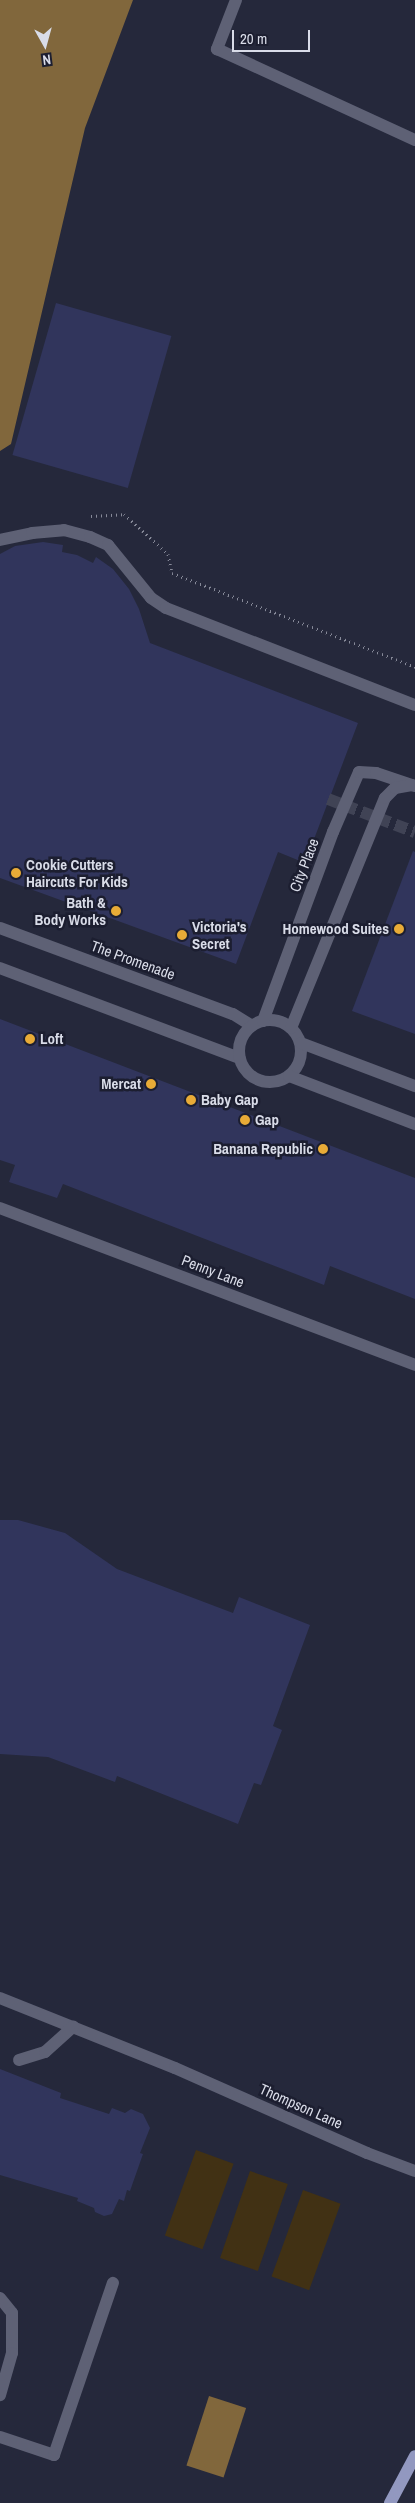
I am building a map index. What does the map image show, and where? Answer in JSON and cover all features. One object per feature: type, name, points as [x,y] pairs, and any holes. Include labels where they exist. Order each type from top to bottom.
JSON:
[{"type":"main road","points":[[390,2503],[415,2456]]},
{"type":"street","points":[[236,0],[217,49],[415,140]]},
{"type":"street","points":[[0,540],[32,533],[64,530],[90,537],[108,545],[151,598],[166,608],[415,705]]},
{"type":"street","name":"City Place","points":[[257,1023],[359,772],[376,773],[413,786]]},
{"type":"street","name":"City Place","points":[[291,1028],[385,798],[395,788],[413,786]]},
{"type":"street","name":"The Promenade","points":[[0,928],[257,1023]]},
{"type":"street","points":[[0,968],[240,1058],[250,1073],[266,1081],[278,1081],[289,1076],[297,1067],[301,1055],[300,1043],[291,1028],[275,1020],[257,1023],[242,1040],[240,1058]]},
{"type":"street","points":[[300,1043],[415,1086]]},
{"type":"street","points":[[289,1076],[415,1124]]},
{"type":"street","name":"Penny Lane","points":[[0,1208],[415,1364]]},
{"type":"street","name":"Thompson Lane","points":[[0,1998],[175,2068],[367,2153],[415,2171]]},
{"type":"street","points":[[19,2060],[45,2052],[73,2027]]},
{"type":"street","points":[[0,2437],[54,2455],[113,2283]]},
{"type":"street","points":[[0,2298],[12,2313],[12,2353],[0,2395]]},
{"type":"path","points":[[85,516],[124,514],[168,554],[172,573],[415,667]]},
{"type":"shaded area","points":[[0,0],[133,0],[85,128],[11,444],[0,451]]},
{"type":"shaded area","points":[[196,2150],[234,2164],[202,2249],[165,2236]]},
{"type":"shaded area","points":[[250,2171],[288,2184],[258,2271],[220,2258]]},
{"type":"shaded area","points":[[303,2190],[341,2204],[309,2290],[272,2276]]},
{"type":"shaded area","points":[[209,2396],[246,2408],[224,2477],[186,2465]]},
{"type":"building","points":[[56,303],[171,336],[128,488],[12,455]]},
{"type":"building","points":[[43,542],[63,545],[62,552],[77,555],[93,563],[96,557],[113,569],[129,589],[139,609],[150,643],[358,723],[305,863],[278,852],[236,964],[0,878],[0,554],[15,546]]},
{"type":"building","name":"Homewood Suites","points":[[413,851],[415,852],[415,1034],[352,1011]]},
{"type":"building","points":[[0,1019],[415,1178],[415,1299],[330,1266],[324,1285],[63,1184],[57,1198],[9,1182],[15,1165],[0,1160]]},
{"type":"building","points":[[0,1520],[18,1520],[65,1533],[117,1569],[233,1613],[239,1597],[310,1625],[273,1726],[282,1730],[261,1785],[254,1783],[238,1824],[117,1776],[115,1782],[48,1757],[0,1754]]},
{"type":"building","points":[[0,2069],[61,2093],[60,2098],[109,2114],[112,2108],[125,2113],[131,2109],[143,2114],[150,2128],[140,2153],[143,2154],[130,2191],[127,2190],[124,2201],[119,2199],[112,2214],[104,2216],[95,2212],[94,2208],[77,2201],[78,2198],[0,2175]]},
{"type":"tunnel","points":[[328,799],[415,832]]},
{"type":"place","name":"Cookie Cutters Haircuts For Kids","points":[[16,873]]},
{"type":"place","name":"Bath & Body Works","points":[[116,911]]},
{"type":"place","name":"Homewood Suites","points":[[399,929]]},
{"type":"place","name":"Victoria's Secret","points":[[182,935]]},
{"type":"place","name":"Loft","points":[[30,1039]]},
{"type":"place","name":"Mercat","points":[[151,1084]]},
{"type":"place","name":"Baby Gap","points":[[191,1100]]},
{"type":"place","name":"Gap","points":[[245,1120]]},
{"type":"place","name":"Banana Republic","points":[[323,1149]]}]
